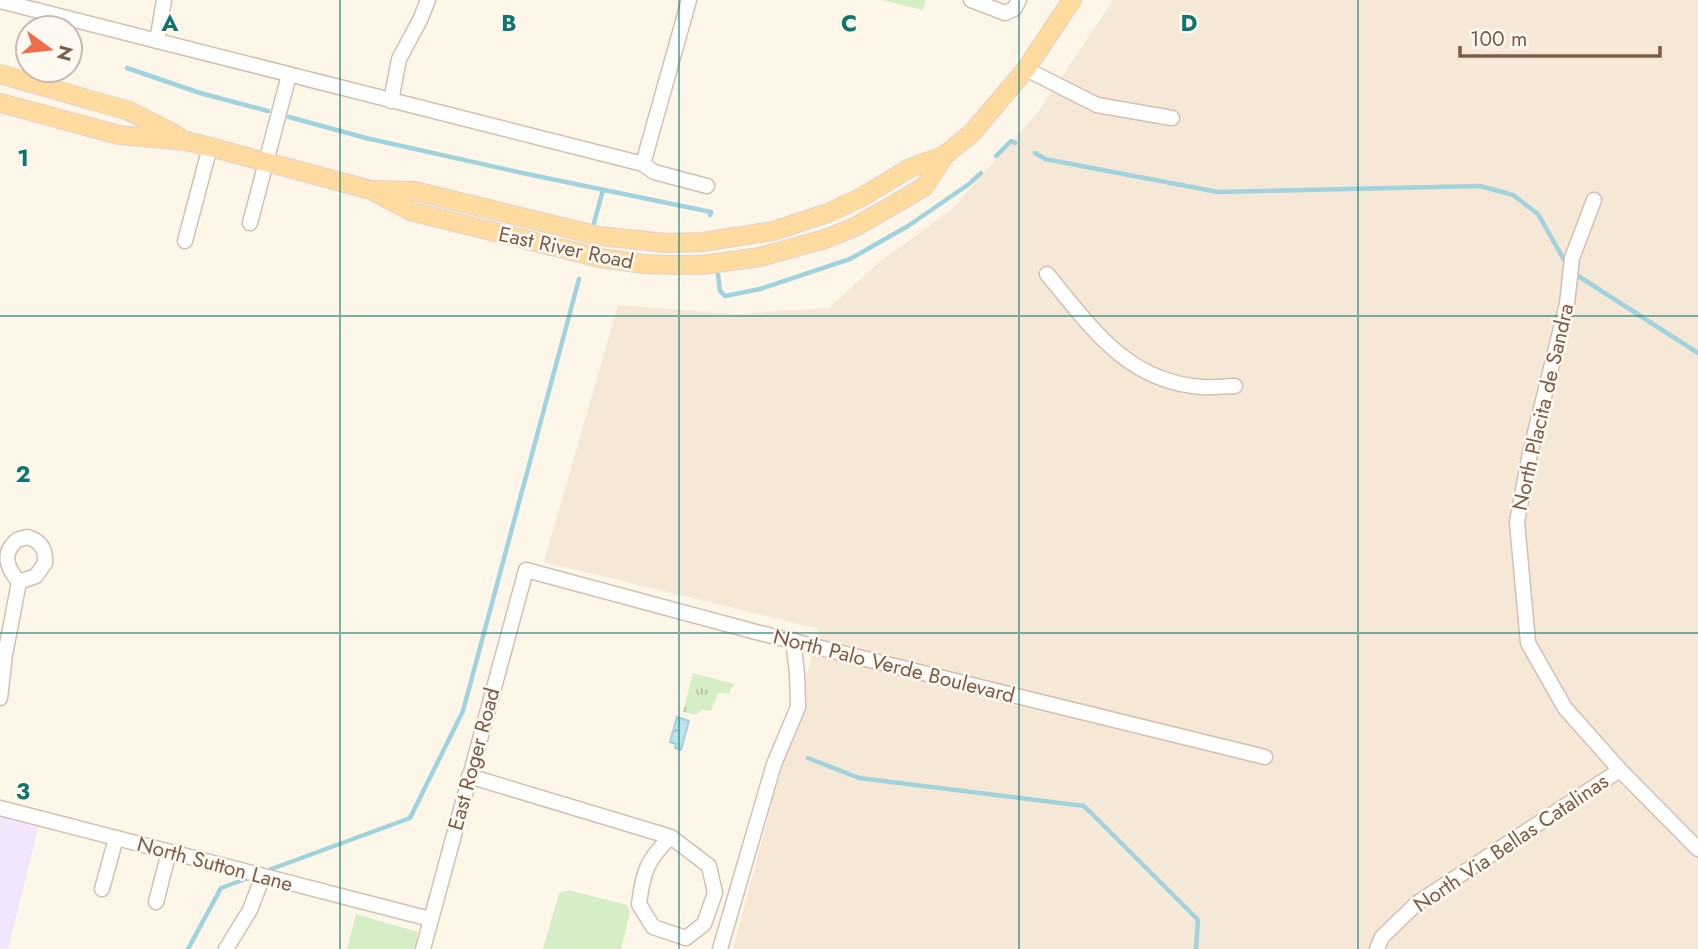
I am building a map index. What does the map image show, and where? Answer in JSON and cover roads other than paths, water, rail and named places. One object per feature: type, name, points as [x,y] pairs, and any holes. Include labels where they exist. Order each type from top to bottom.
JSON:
[{"type":"main road","name":"East River Road","points":[[0,103],[120,135],[187,141],[371,190],[410,211],[578,254],[643,264],[702,265],[790,250],[858,226],[924,187],[945,155],[972,133],[1026,69],[1072,0]]},
{"type":"main road","name":"East River Road","points":[[0,74],[129,111],[187,141]]},
{"type":"street","points":[[158,41],[164,0]]},
{"type":"street","points":[[391,101],[399,59],[428,0]]},
{"type":"street","points":[[643,164],[688,0]]},
{"type":"street","points":[[971,0],[1010,13],[1019,0]]},
{"type":"street","points":[[0,1],[30,4],[158,41],[643,164],[654,172],[708,186]]},
{"type":"street","points":[[1026,69],[1097,105],[1172,118]]},
{"type":"street","points":[[250,223],[289,75]]},
{"type":"street","points":[[185,241],[209,147]]},
{"type":"street","name":"North Placita de Sandra","points":[[1594,200],[1572,258],[1567,304],[1530,453],[1517,522],[1528,643],[1565,708],[1620,771],[1698,849]]},
{"type":"street","points":[[1047,274],[1116,354],[1131,365],[1162,380],[1202,387],[1235,386]]},
{"type":"street","name":"North Palo Verde Boulevard","points":[[526,570],[756,632],[1265,757]]},
{"type":"street","name":"East Roger Road","points":[[423,949],[526,570]]},
{"type":"street","points":[[0,698],[19,582]]},
{"type":"street","points":[[720,949],[774,764],[798,706],[793,640]]},
{"type":"street","name":"North Via Bellas Catalinas","points":[[1377,949],[1382,937],[1417,903],[1620,771]]},
{"type":"street","points":[[469,776],[671,836],[709,866],[715,893],[704,924],[686,938],[653,927],[639,904],[642,882],[652,855],[671,836]]},
{"type":"street","name":"North Sutton Lane","points":[[0,808],[429,919]]},
{"type":"street","points":[[102,889],[116,838]]},
{"type":"street","points":[[156,902],[169,852]]},
{"type":"street","points":[[226,949],[250,910],[263,876]]},
{"type":"water","points":[[677,717],[689,721],[681,750],[670,742]]},
{"type":"waterway","points":[[127,68],[200,93],[268,111]]},
{"type":"waterway","points":[[289,117],[366,138],[711,212],[710,215]]},
{"type":"waterway","points":[[996,156],[1011,141],[1015,143]]},
{"type":"waterway","points":[[1035,153],[1045,159],[1218,192],[1480,186],[1513,195],[1538,214],[1567,265]]},
{"type":"waterway","points":[[718,275],[720,291],[725,296],[760,289],[850,259],[908,226],[981,173]]},
{"type":"waterway","points":[[594,223],[603,190]]},
{"type":"waterway","points":[[1572,272],[1698,353]]},
{"type":"waterway","points":[[266,871],[410,818],[463,711],[579,279]]},
{"type":"waterway","points":[[808,758],[859,778],[1084,806],[1198,920],[1196,949]]},
{"type":"waterway","points":[[188,949],[221,888],[251,877]]}]
